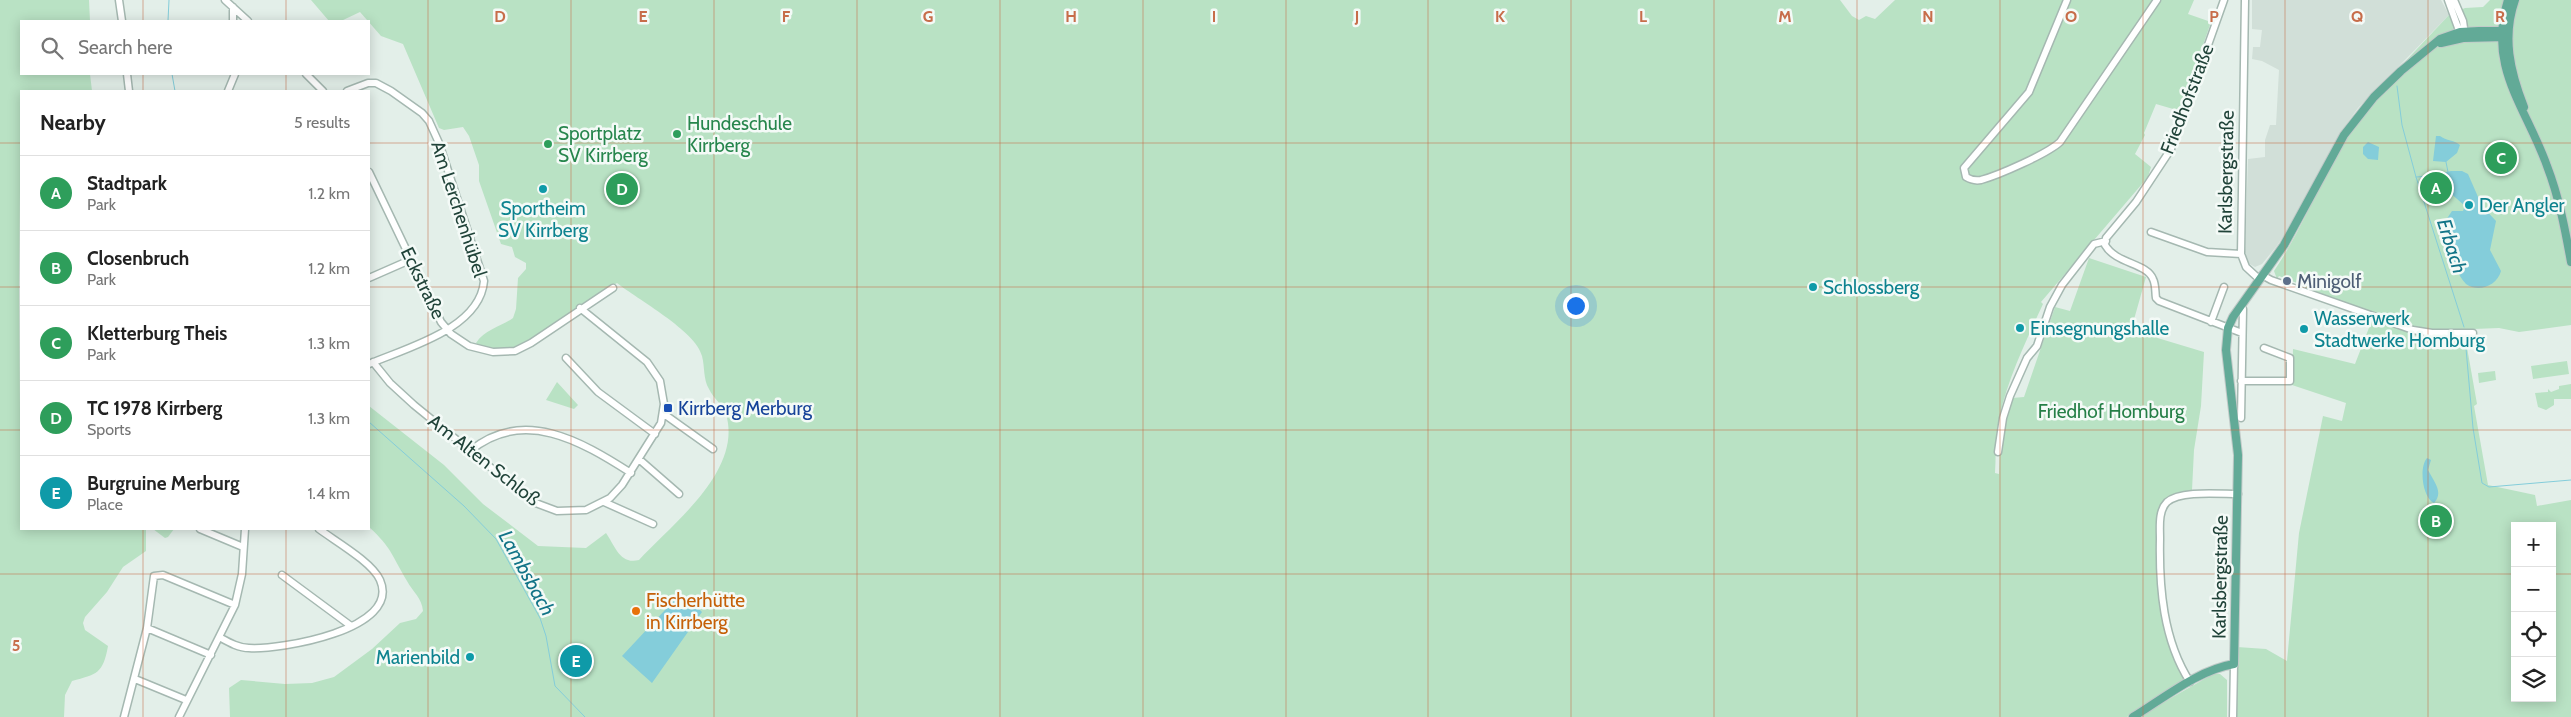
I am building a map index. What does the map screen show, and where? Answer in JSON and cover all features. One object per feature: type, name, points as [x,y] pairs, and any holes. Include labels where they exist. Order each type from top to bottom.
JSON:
[{"type":"main road","points":[[2508,0],[2504,35],[2513,76],[2557,194],[2571,262]]},
{"type":"main road","points":[[2504,35],[2515,0]]},
{"type":"main road","points":[[2260,277],[2292,233],[2344,135],[2368,103],[2391,80],[2430,47],[2463,34],[2504,35]]},
{"type":"main road","name":"Karlsbergstraße","points":[[2234,664],[2238,494],[2237,401],[2226,350],[2228,328],[2236,310],[2260,277]]},
{"type":"main road","points":[[2133,717],[2190,682],[2220,668],[2234,664]]},
{"type":"street","points":[[119,0],[122,20]]},
{"type":"street","points":[[225,0],[247,20]]},
{"type":"street","points":[[2067,0],[2029,92],[1966,163],[1964,172],[1970,180],[1988,177],[2051,149],[2060,142],[2157,0]]},
{"type":"street","name":"Friedhofstraße","points":[[1998,452],[2003,418],[2010,396],[2027,358],[2037,346],[2054,298],[2094,244],[2106,241],[2160,168],[2171,149],[2224,0]]},
{"type":"street","name":"Karlsbergstraße","points":[[2245,0],[2241,254],[2246,267],[2260,277]]},
{"type":"street","points":[[2448,0],[2463,34]]},
{"type":"street","points":[[2454,0],[2463,34]]},
{"type":"street","points":[[233,7],[233,20]]},
{"type":"street","points":[[127,75],[129,90]]},
{"type":"street","points":[[228,90],[235,75]]},
{"type":"street","points":[[307,75],[322,90]]},
{"type":"street","name":"Am Lerchenhübel","points":[[350,90],[368,83],[376,84],[414,105],[429,121],[435,132],[482,271],[483,291],[474,309],[436,338],[371,363]]},
{"type":"street","name":"Eckstraße","points":[[370,174],[410,260],[446,330],[461,341],[480,350],[493,352],[515,351],[531,343],[580,308],[613,288]]},
{"type":"street","points":[[2150,232],[2207,252],[2241,254]]},
{"type":"street","points":[[2106,241],[2105,245],[2112,256],[2146,270],[2151,275],[2156,298],[2159,301],[2242,333]]},
{"type":"street","points":[[370,278],[410,260]]},
{"type":"street","points":[[2260,277],[2413,330],[2473,333]]},
{"type":"street","points":[[2211,322],[2224,287]]},
{"type":"street","points":[[580,308],[647,362],[660,381],[664,414],[713,449]]},
{"type":"street","name":"Karlsbergstraße","points":[[2241,418],[2237,401],[2241,381],[2243,309]]},
{"type":"street","points":[[2241,381],[2290,380],[2290,358],[2264,348]]},
{"type":"street","points":[[566,358],[598,392],[655,434]]},
{"type":"street","name":"Am Alten Schloß","points":[[371,363],[390,382],[470,451],[533,502],[544,508],[557,511],[579,511],[604,502],[616,493],[640,460],[664,414]]},
{"type":"street","points":[[470,451],[489,437],[502,432],[528,429],[554,434],[586,446],[631,473]]},
{"type":"street","points":[[640,460],[679,494]]},
{"type":"street","points":[[2190,682],[2176,654],[2164,612],[2161,592],[2160,517],[2166,503],[2173,498],[2197,494],[2238,494]]},
{"type":"street","points":[[604,502],[653,524]]},
{"type":"street","points":[[202,530],[242,547]]},
{"type":"street","points":[[179,717],[235,605],[242,574],[242,547],[245,530]]},
{"type":"street","points":[[220,638],[247,648],[281,647],[318,640],[362,620],[378,605],[382,592],[380,580],[371,568],[320,530]]},
{"type":"street","points":[[124,717],[147,628],[154,576],[163,575],[235,605]]},
{"type":"street","points":[[282,576],[351,626]]},
{"type":"street","points":[[147,628],[211,655]]},
{"type":"street","points":[[2233,717],[2234,664]]},
{"type":"street","points":[[135,679],[186,700]]},
{"type":"shaded area","points":[[2252,0],[2441,0],[2449,15],[2358,108],[2343,129],[2295,219],[2262,264],[2255,267],[2248,263],[2245,254],[2248,159],[2265,157],[2265,140],[2270,125],[2276,125],[2279,70],[2262,61],[2252,59],[2253,47],[2260,47],[2262,30],[2252,29]]},
{"type":"green space","points":[[0,0],[89,0],[90,20],[20,20],[20,75],[90,75],[92,90],[20,90],[20,530],[146,530],[146,551],[123,567],[107,592],[85,617],[83,623],[85,630],[108,646],[104,662],[98,671],[87,677],[72,681],[65,695],[64,717],[0,717]]},
{"type":"green space","name":"Friedhof Homburg","points":[[311,0],[1840,0],[1852,16],[1859,20],[1866,16],[1875,19],[1895,0],[2194,0],[2188,14],[2211,22],[2180,111],[2156,104],[2144,133],[2145,135],[2135,154],[2151,167],[2148,177],[2041,302],[2043,304],[2009,382],[2004,398],[1997,431],[1995,473],[1999,474],[2000,443],[2012,398],[2024,397],[2055,307],[2070,311],[2089,258],[2146,277],[2131,330],[2204,352],[2201,406],[2194,450],[2192,490],[2179,493],[2165,502],[2161,507],[2157,520],[2159,584],[2165,621],[2185,681],[2127,717],[230,717],[229,688],[241,680],[285,684],[312,683],[334,677],[372,649],[400,623],[416,619],[423,611],[419,599],[391,552],[370,528],[370,407],[444,465],[483,504],[538,546],[586,548],[606,533],[619,553],[627,560],[632,561],[639,560],[686,513],[701,495],[715,476],[724,456],[728,435],[726,414],[707,385],[702,356],[697,346],[678,326],[617,283],[580,305],[526,345],[514,349],[496,351],[476,343],[488,331],[513,318],[516,309],[518,278],[526,269],[526,263],[515,257],[512,247],[501,244],[479,181],[479,165],[469,136],[463,127],[444,130],[439,128],[403,44],[381,36],[370,23],[370,20],[367,20],[360,12],[343,20],[328,20]]},
{"type":"green space","points":[[2490,0],[2571,0],[2571,325],[2519,332],[2499,328],[2423,331],[2296,285],[2297,283],[2279,276],[2277,279],[2274,271],[2297,232],[2339,151],[2364,114],[2402,75],[2400,67],[2449,15],[2465,8],[2483,7]]},
{"type":"green space","points":[[2372,320],[2417,333],[2465,336],[2477,404],[2474,406],[2488,485],[2535,495],[2537,506],[2571,500],[2571,717],[2237,717],[2237,647],[2266,649],[2287,661],[2299,533],[2323,416],[2342,421],[2346,403],[2292,385],[2293,349],[2355,364]]},
{"type":"green space","points":[[2567,361],[2569,374],[2533,379],[2531,366]]},
{"type":"green space","points":[[2495,371],[2496,380],[2479,383],[2478,373]]},
{"type":"green space","points":[[557,382],[578,405],[574,409],[546,400]]},
{"type":"green space","points":[[2571,384],[2571,399],[2554,399],[2554,405],[2546,410],[2538,407],[2535,393],[2548,392],[2548,389],[2551,392],[2559,389],[2559,386]]},
{"type":"green space","points":[[154,530],[173,530],[165,538]]},
{"type":"green space","points":[[2213,674],[2220,674],[2227,680],[2227,717],[2138,717]]},
{"type":"water","points":[[2436,136],[2460,145],[2457,153],[2446,162],[2433,161]]},
{"type":"water","points":[[2368,142],[2379,147],[2378,160],[2368,159],[2363,154],[2363,147]]},
{"type":"water","points":[[2451,171],[2462,171],[2468,174],[2482,206],[2496,221],[2490,250],[2501,271],[2496,281],[2481,288],[2471,287],[2466,284],[2458,273],[2453,254],[2457,235],[2446,228],[2446,220],[2452,211],[2463,211],[2465,206],[2431,176]]},
{"type":"water","points":[[2427,458],[2431,460],[2428,470],[2438,491],[2437,499],[2434,503],[2427,495],[2423,482],[2423,468]]},
{"type":"water","points":[[679,595],[691,601],[702,612],[652,683],[622,656]]},
{"type":"waterway","name":"Lambsbach","points":[[168,20],[169,0]]},
{"type":"waterway","name":"Lambsbach","points":[[172,75],[175,90]]},
{"type":"waterway","name":"Erbach","points":[[2397,86],[2402,125],[2416,177],[2464,327]]},
{"type":"waterway","points":[[2446,162],[2448,172]]},
{"type":"waterway","points":[[2416,177],[2431,176]]},
{"type":"waterway","name":"Erbach","points":[[2465,337],[2473,428],[2482,483],[2489,487],[2571,480]]},
{"type":"waterway","name":"Lambsbach","points":[[370,423],[464,506],[496,539],[540,618],[546,636],[555,686],[585,717]]},
{"type":"place","name":"Hundeschule Kirrberg","points":[[677,134]]},
{"type":"place","name":"Sportplatz SV Kirrberg","points":[[548,144]]},
{"type":"place","name":"Kletterburg Theis","points":[[2501,158]]},
{"type":"place","name":"Stadtpark","points":[[2436,188]]},
{"type":"place","name":"Sportheim SV Kirrberg","points":[[543,189]]},
{"type":"place","name":"TC 1978 Kirrberg","points":[[622,189]]},
{"type":"place","name":"Der Angler","points":[[2469,205]]},
{"type":"place","name":"Minigolf","points":[[2287,281]]},
{"type":"place","name":"Schlossberg","points":[[1813,287]]},
{"type":"place","name":"Einsegnungshalle","points":[[2020,328]]},
{"type":"place","name":"Wasserwerk Stadtwerke Homburg","points":[[2304,329]]},
{"type":"place","name":"Kirrberg Merburg","points":[[668,408]]},
{"type":"place","name":"Closenbruch","points":[[2436,521]]},
{"type":"place","name":"Fischerhütte in Kirrberg","points":[[636,611]]},
{"type":"place","name":"Marienbild","points":[[470,657]]},
{"type":"place","name":"Burgruine Merburg","points":[[576,661]]}]
